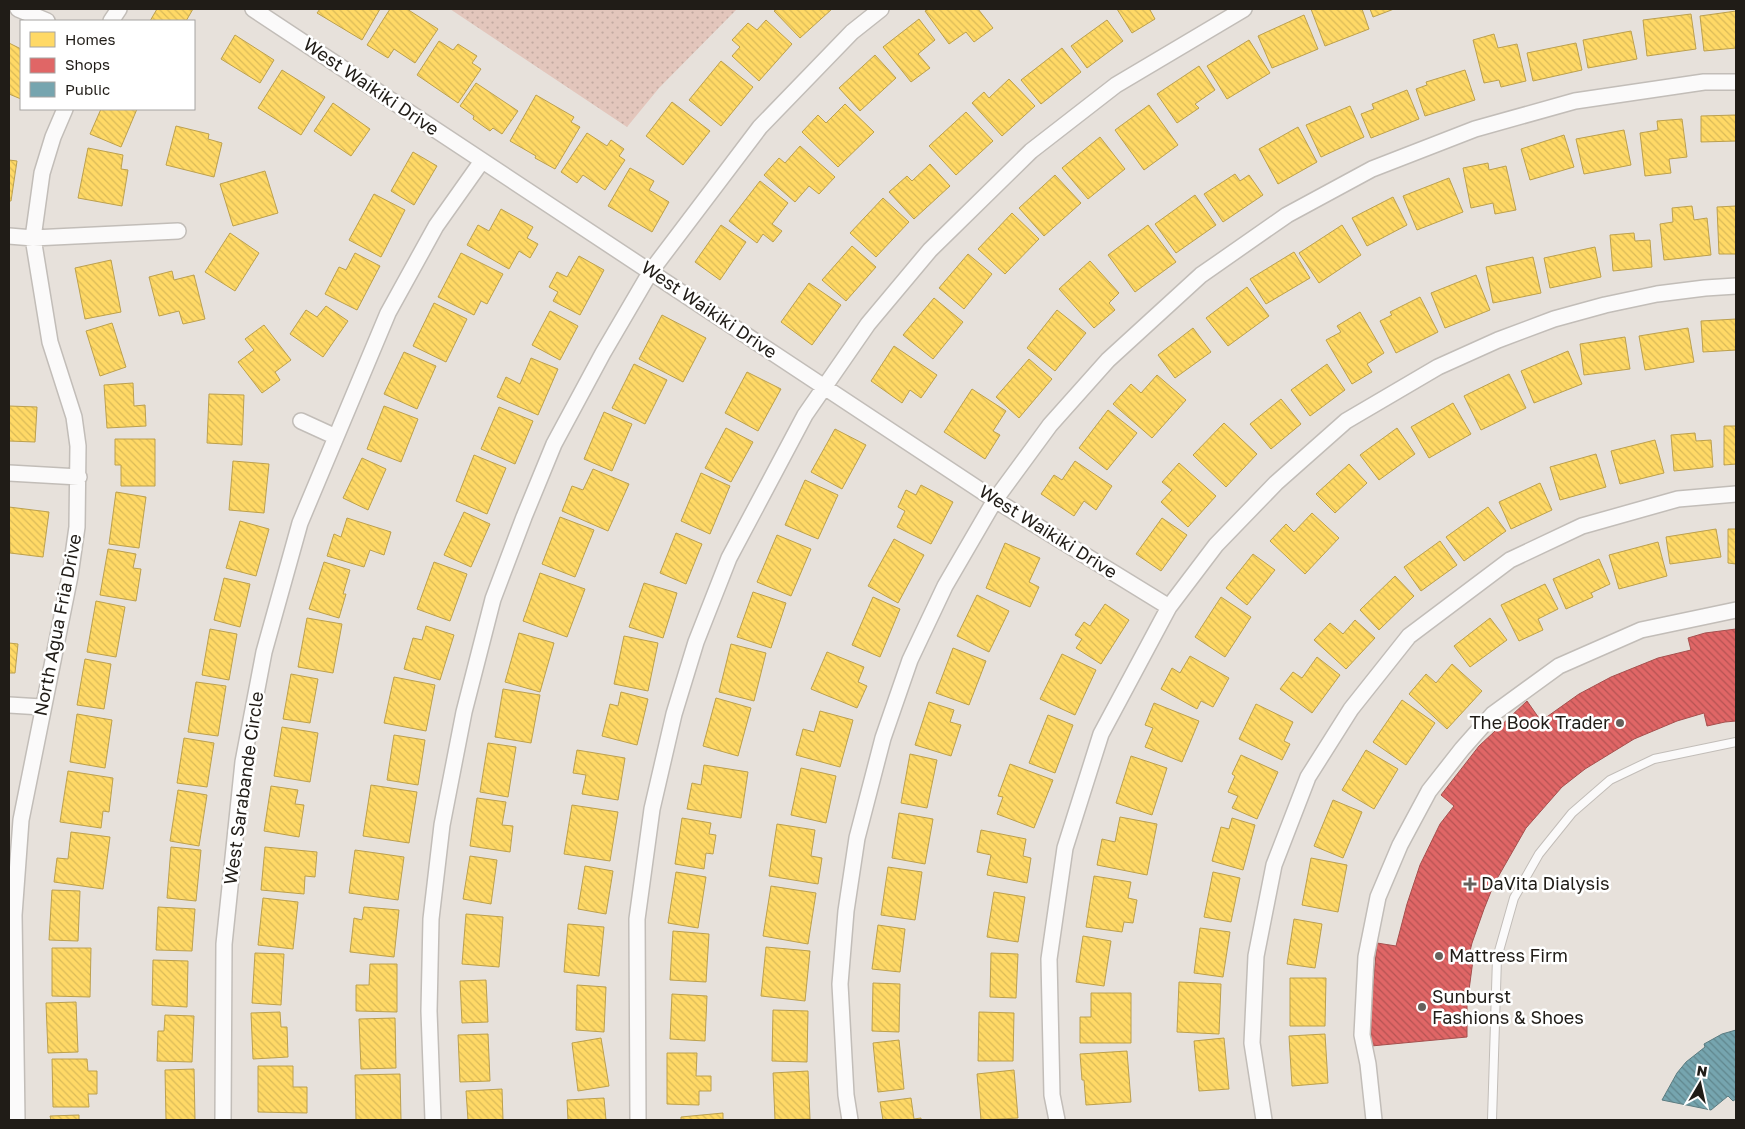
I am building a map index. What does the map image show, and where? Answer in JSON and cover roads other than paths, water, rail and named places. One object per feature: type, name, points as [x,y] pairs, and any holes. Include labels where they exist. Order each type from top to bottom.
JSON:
[{"type":"street","points":[[18,9],[45,20]]},
{"type":"street","points":[[111,20],[119,9]]},
{"type":"street","name":"West Waikiki Drive","points":[[253,9],[995,500],[1168,607]]},
{"type":"street","points":[[433,1120],[429,1011],[431,919],[442,825],[466,702],[493,599],[524,517],[554,444],[603,352],[651,271],[760,127],[852,32],[881,9]]},
{"type":"street","points":[[638,1120],[637,919],[652,809],[674,714],[696,642],[729,558],[804,415],[868,324],[930,250],[1031,151],[1116,85],[1244,9]]},
{"type":"street","points":[[850,1120],[846,1095],[840,984],[846,911],[857,838],[883,738],[910,660],[945,586],[995,500],[1050,425],[1108,360],[1201,275],[1287,215],[1372,169],[1476,128],[1575,101],[1704,82],[1736,82]]},
{"type":"street","name":"North Agua Fria Drive","points":[[17,1120],[12,915],[21,820],[42,707],[70,576],[77,527],[79,477],[78,446],[74,418],[50,342],[33,238],[42,173],[52,137],[66,110]]},
{"type":"street","name":"West Sarabande Circle","points":[[223,1120],[224,944],[243,762],[264,652],[300,523],[388,313],[436,226],[482,161]]},
{"type":"street","points":[[9,236],[33,238],[178,231]]},
{"type":"street","points":[[1058,1120],[1052,1095],[1049,959],[1065,848],[1101,734],[1168,607],[1216,545],[1276,483],[1346,421],[1438,367],[1498,340],[1554,319],[1605,305],[1657,294],[1736,286]]},
{"type":"street","points":[[300,422],[336,437]]},
{"type":"street","points":[[9,473],[79,477]]},
{"type":"street","points":[[1264,1120],[1252,1043],[1254,985],[1256,956],[1274,866],[1308,777],[1351,709],[1409,636],[1510,560],[1582,526],[1678,499],[1736,494]]},
{"type":"street","points":[[1374,1120],[1368,1064],[1362,1035],[1366,957],[1378,897],[1400,845],[1429,791],[1462,749],[1494,714],[1559,666],[1641,630],[1736,610]]},
{"type":"street","points":[[9,706],[42,707]]},
{"type":"lane","points":[[1492,1120],[1497,958],[1514,898],[1539,854],[1572,813],[1610,780],[1654,759],[1736,742]]},
{"type":"place","name":"The Book Trader","points":[[1620,723]]},
{"type":"place","name":"DaVita Dialysis","points":[[1470,884]]},
{"type":"place","name":"Mattress Firm","points":[[1439,956]]},
{"type":"place","name":"Sunburst Fashions & Shoes","points":[[1422,1007]]}]
